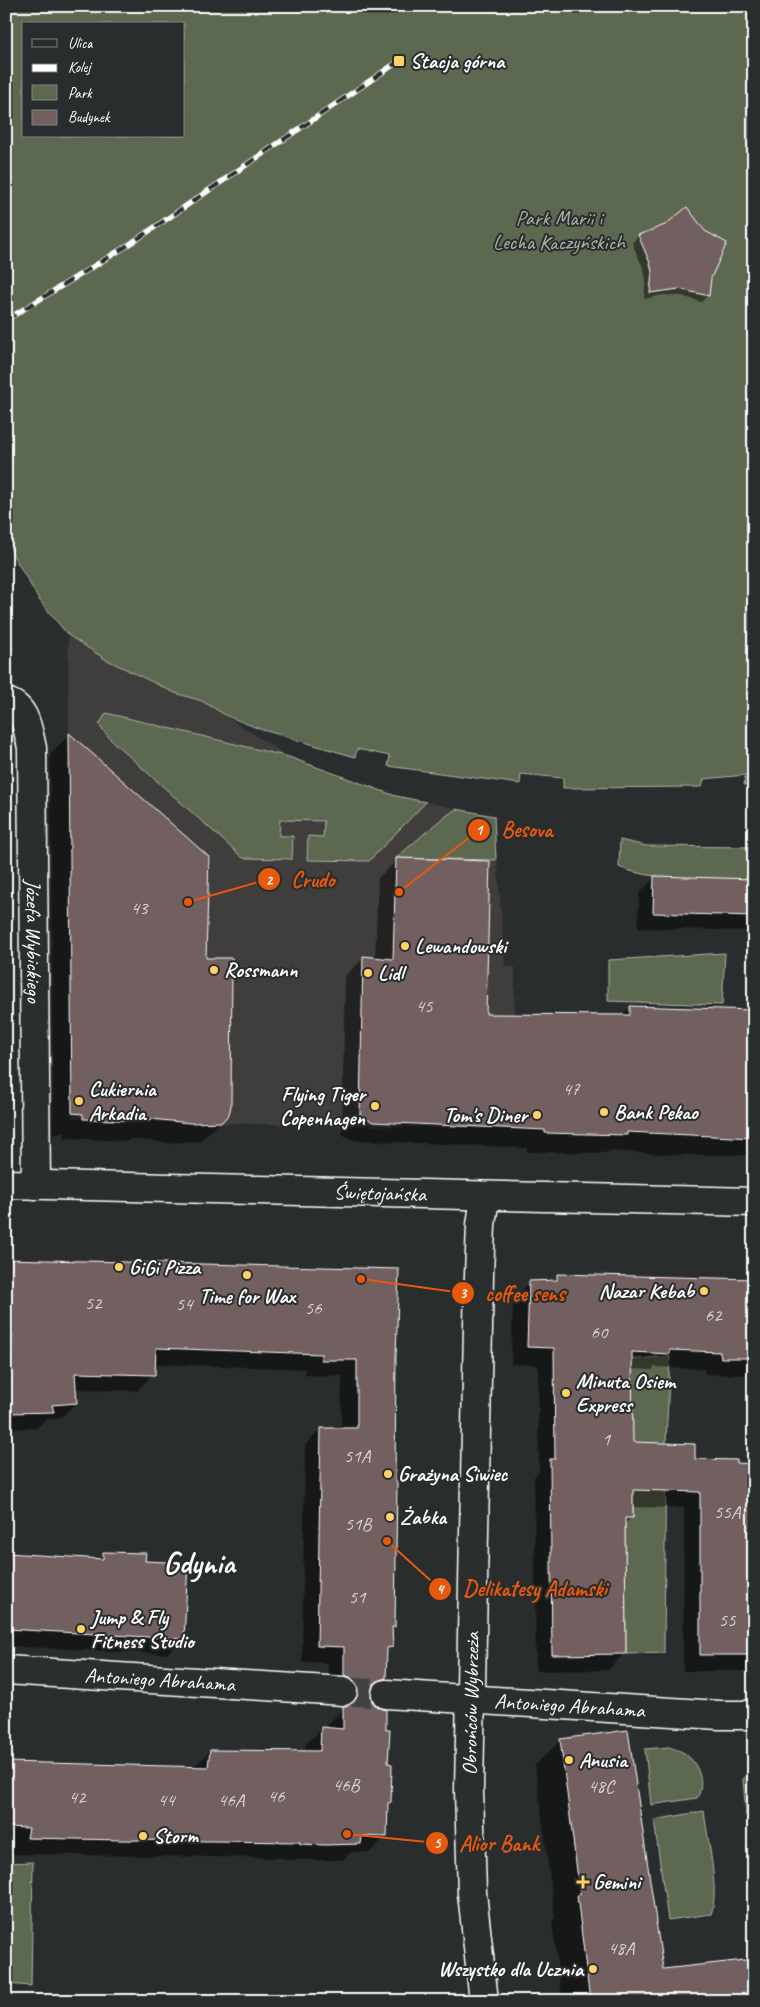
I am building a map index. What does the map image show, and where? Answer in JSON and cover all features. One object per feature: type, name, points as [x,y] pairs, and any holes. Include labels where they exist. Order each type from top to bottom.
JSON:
[{"type":"street","name":"Józefa Wybickiego","points":[[9,702],[24,716],[32,748],[36,1185]]},
{"type":"street","name":"Świętojańska","points":[[6,1184],[754,1202]]},
{"type":"street","name":"Obrońców Wybrzeża","points":[[484,2001],[472,1893],[469,1790],[479,1274],[485,1197]]},
{"type":"street","name":"Antoniego Abrahama","points":[[6,1670],[343,1691]]},
{"type":"street","name":"Antoniego Abrahama","points":[[386,1694],[719,1715],[754,1715]]},
{"type":"shaded area","points":[[68,583],[199,699],[289,757],[396,796],[494,816],[505,966],[515,967],[513,1129],[106,1121],[71,1118]]},
{"type":"green space","name":"Park Marii i Lecha Kaczyńskich","points":[[6,6],[754,6],[754,784],[744,785],[745,775],[704,779],[702,787],[563,788],[563,778],[521,774],[520,784],[388,766],[390,756],[357,749],[355,757],[260,729],[227,716],[202,701],[175,693],[105,659],[68,635],[40,601],[13,555],[6,536]]},
{"type":"green space","points":[[106,713],[289,757],[396,796],[426,802],[369,861],[307,860],[308,836],[323,837],[324,821],[280,820],[279,836],[293,836],[292,859],[243,858],[111,740],[99,725]]},
{"type":"green space","points":[[456,809],[494,816],[496,860],[396,858],[439,821]]},
{"type":"green space","points":[[620,840],[646,846],[754,847],[754,879],[667,877],[633,872],[619,867]]},
{"type":"green space","points":[[725,953],[722,1005],[608,1001],[608,960]]},
{"type":"green space","points":[[670,1356],[666,1442],[664,1653],[626,1654],[625,1518],[633,1517],[632,1377],[625,1360]]},
{"type":"green space","points":[[669,1747],[684,1753],[697,1767],[701,1780],[700,1792],[697,1798],[651,1805],[645,1749]]},
{"type":"green space","points":[[754,1764],[754,1816],[746,1816],[743,1779]]},
{"type":"green space","points":[[704,1811],[714,1878],[711,1914],[668,1920],[654,1820]]},
{"type":"green space","points":[[33,1862],[31,1986],[6,1984],[6,1863]]},
{"type":"building","points":[[687,207],[705,231],[727,243],[711,278],[709,296],[679,289],[650,293],[652,272],[638,235],[665,225]]},
{"type":"building","points":[[69,733],[209,857],[206,958],[232,958],[231,1106],[229,1114],[222,1122],[190,1123],[151,1119],[149,1121],[83,1119],[83,1114],[72,1113]]},
{"type":"building","points":[[396,858],[490,861],[486,1014],[630,1015],[630,1006],[754,1010],[754,1138],[627,1132],[627,1135],[545,1133],[545,1130],[373,1122],[360,1115],[363,956],[393,959]]},
{"type":"building","points":[[654,876],[754,879],[754,916],[653,913]]},
{"type":"building","points":[[6,1259],[399,1269],[396,1356],[395,1627],[392,1627],[393,1647],[387,1648],[386,1678],[379,1680],[373,1685],[370,1694],[372,1701],[377,1707],[386,1710],[386,1730],[390,1730],[388,1763],[392,1764],[391,1802],[388,1803],[387,1837],[362,1836],[361,1844],[325,1845],[300,1844],[300,1842],[27,1838],[29,1828],[6,1827],[6,1762],[208,1767],[210,1750],[320,1751],[321,1727],[343,1729],[343,1706],[350,1705],[356,1700],[359,1691],[352,1678],[344,1675],[344,1647],[317,1646],[321,1428],[357,1428],[357,1360],[321,1360],[321,1354],[156,1348],[155,1375],[75,1373],[77,1403],[52,1405],[54,1412],[9,1413],[13,1335],[6,1335]]},
{"type":"building","points":[[557,1274],[754,1279],[754,1358],[721,1358],[720,1352],[670,1350],[670,1354],[632,1352],[633,1442],[695,1444],[695,1459],[737,1460],[737,1463],[754,1464],[754,1655],[700,1655],[700,1492],[633,1490],[633,1518],[625,1518],[626,1654],[552,1655],[550,1459],[555,1459],[554,1348],[527,1347],[529,1281],[557,1280]]},
{"type":"building","points":[[103,1552],[146,1553],[145,1561],[188,1563],[184,1639],[6,1629],[6,1553],[103,1559]]},
{"type":"building","points":[[628,1730],[663,1969],[754,1959],[754,2001],[590,2001],[577,1895],[580,1894],[560,1739]]},
{"type":"tunnel","points":[[343,1691],[386,1694]]},
{"type":"railway","points":[[6,320],[130,244],[399,61]]},
{"type":"place","name":"Stacja górna","points":[[399,61]]},
{"type":"place","name":"Besova","points":[[399,892]]},
{"type":"place","name":"Crudo","points":[[188,902]]},
{"type":"place","name":"Lewandowski","points":[[405,946]]},
{"type":"place","name":"Rossmann","points":[[214,970]]},
{"type":"place","name":"Lidl","points":[[368,973]]},
{"type":"place","name":"Cukiernia Arkadia","points":[[79,1101]]},
{"type":"place","name":"Flying Tiger Copenhagen","points":[[375,1106]]},
{"type":"place","name":"Bank Pekao","points":[[604,1112]]},
{"type":"place","name":"Tom's Diner","points":[[537,1115]]},
{"type":"place","name":"GiGi Pizza","points":[[119,1267]]},
{"type":"place","name":"Time for Wax","points":[[247,1275]]},
{"type":"place","name":"coffee sens","points":[[361,1279]]},
{"type":"place","name":"Nazar Kebab","points":[[704,1291]]},
{"type":"place","name":"Minuta Osiem Express","points":[[566,1393]]},
{"type":"place","name":"Grażyna Siwiec","points":[[388,1474]]},
{"type":"place","name":"Żabka","points":[[390,1517]]},
{"type":"place","name":"Delikatesy Adamski","points":[[387,1541]]},
{"type":"place","name":"Jump & Fly Fitness Studio","points":[[81,1629]]},
{"type":"place","name":"Anusia","points":[[569,1760]]},
{"type":"place","name":"Alior Bank","points":[[347,1834]]},
{"type":"place","name":"Storm","points":[[143,1836]]},
{"type":"place","name":"Gemini","points":[[583,1882]]},
{"type":"place","name":"Wszystko dla Ucznia","points":[[593,1969]]},
{"type":"district","name":"Gdynia","points":[[199,1562]]}]
